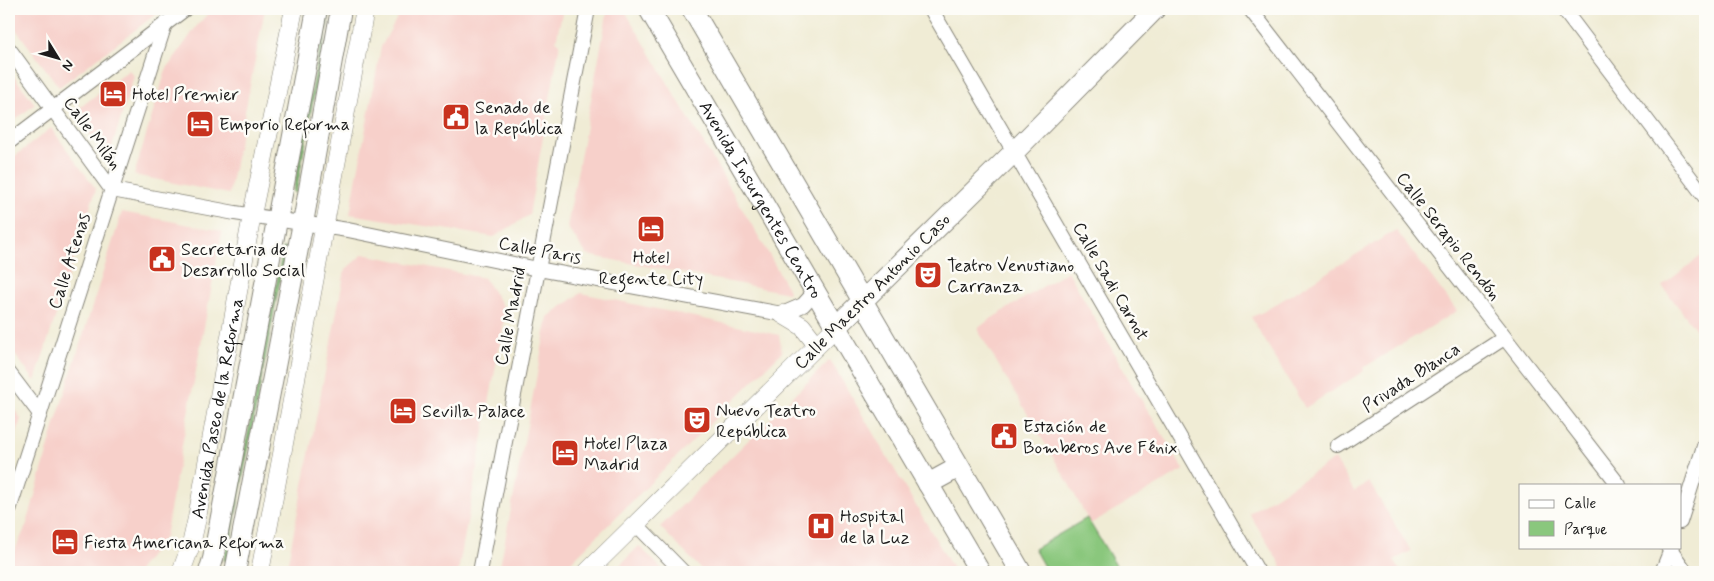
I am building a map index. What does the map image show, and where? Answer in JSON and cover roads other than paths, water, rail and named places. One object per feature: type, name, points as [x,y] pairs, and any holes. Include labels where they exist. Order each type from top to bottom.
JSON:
[{"type":"main road","name":"Avenida Paseo de la Reforma","points":[[209,572],[215,549],[317,9]]},
{"type":"main road","points":[[235,572],[303,223],[341,9]]},
{"type":"main road","name":"Avenida Insurgentes Centro","points":[[649,9],[980,572]]},
{"type":"main road","name":"Avenida Insurgentes Centro","points":[[692,9],[1021,572]]},
{"type":"main road","name":"Calle Maestro Antonio Caso","points":[[836,327],[1014,152],[1155,9]]},
{"type":"main road","points":[[928,484],[959,467]]},
{"type":"street","points":[[9,142],[186,9]]},
{"type":"street","name":"Avenida Paseo de la Reforma","points":[[181,572],[189,553],[196,524],[252,215],[294,9]]},
{"type":"street","points":[[260,572],[365,9]]},
{"type":"street","name":"Calle Madrid","points":[[480,572],[588,9]]},
{"type":"street","name":"Calle Sadi Carnot","points":[[931,9],[1258,572]]},
{"type":"street","name":"Calle Serapio Rendón","points":[[1250,9],[1618,484]]},
{"type":"street","points":[[1563,9],[1705,196]]},
{"type":"street","name":"Calle Atenas","points":[[9,510],[165,24]]},
{"type":"street","name":"Calle Milán","points":[[9,49],[112,190]]},
{"type":"street","name":"Calle Paris","points":[[112,190],[324,226],[538,269],[782,314]]},
{"type":"street","points":[[782,314],[802,306],[815,292]]},
{"type":"street","points":[[782,314],[802,326],[817,345]]},
{"type":"street","name":"Calle Maestro Antonio Caso","points":[[587,572],[836,327]]},
{"type":"street","name":"Privada Blanca","points":[[1338,446],[1504,338]]},
{"type":"street","points":[[9,373],[40,414]]},
{"type":"street","points":[[1682,516],[1705,443]]},
{"type":"street","points":[[636,524],[683,572]]},
{"type":"street","points":[[1662,572],[1670,549]]},
{"type":"street","points":[[1670,549],[1686,572]]},
{"type":"place","name":"Hotel Premier","points":[[113,94]]},
{"type":"place","name":"Senado de la República","points":[[456,117]]},
{"type":"place","name":"Emporio Reforma","points":[[200,124]]},
{"type":"place","name":"Hotel Regente City","points":[[651,229]]},
{"type":"place","name":"Secretaria de Desarrollo Social","points":[[162,259]]},
{"type":"place","name":"Teatro Venustiano Carranza","points":[[928,275]]},
{"type":"place","name":"Sevilla Palace","points":[[403,411]]},
{"type":"place","name":"Nuevo Teatro República","points":[[697,420]]},
{"type":"place","name":"Estación de Bomberos Ave Fénix","points":[[1004,436]]},
{"type":"place","name":"Hotel Plaza Madrid","points":[[565,453]]},
{"type":"place","name":"Hospital de la Luz","points":[[821,526]]},
{"type":"place","name":"Fiesta Americana Reforma","points":[[65,542]]}]
